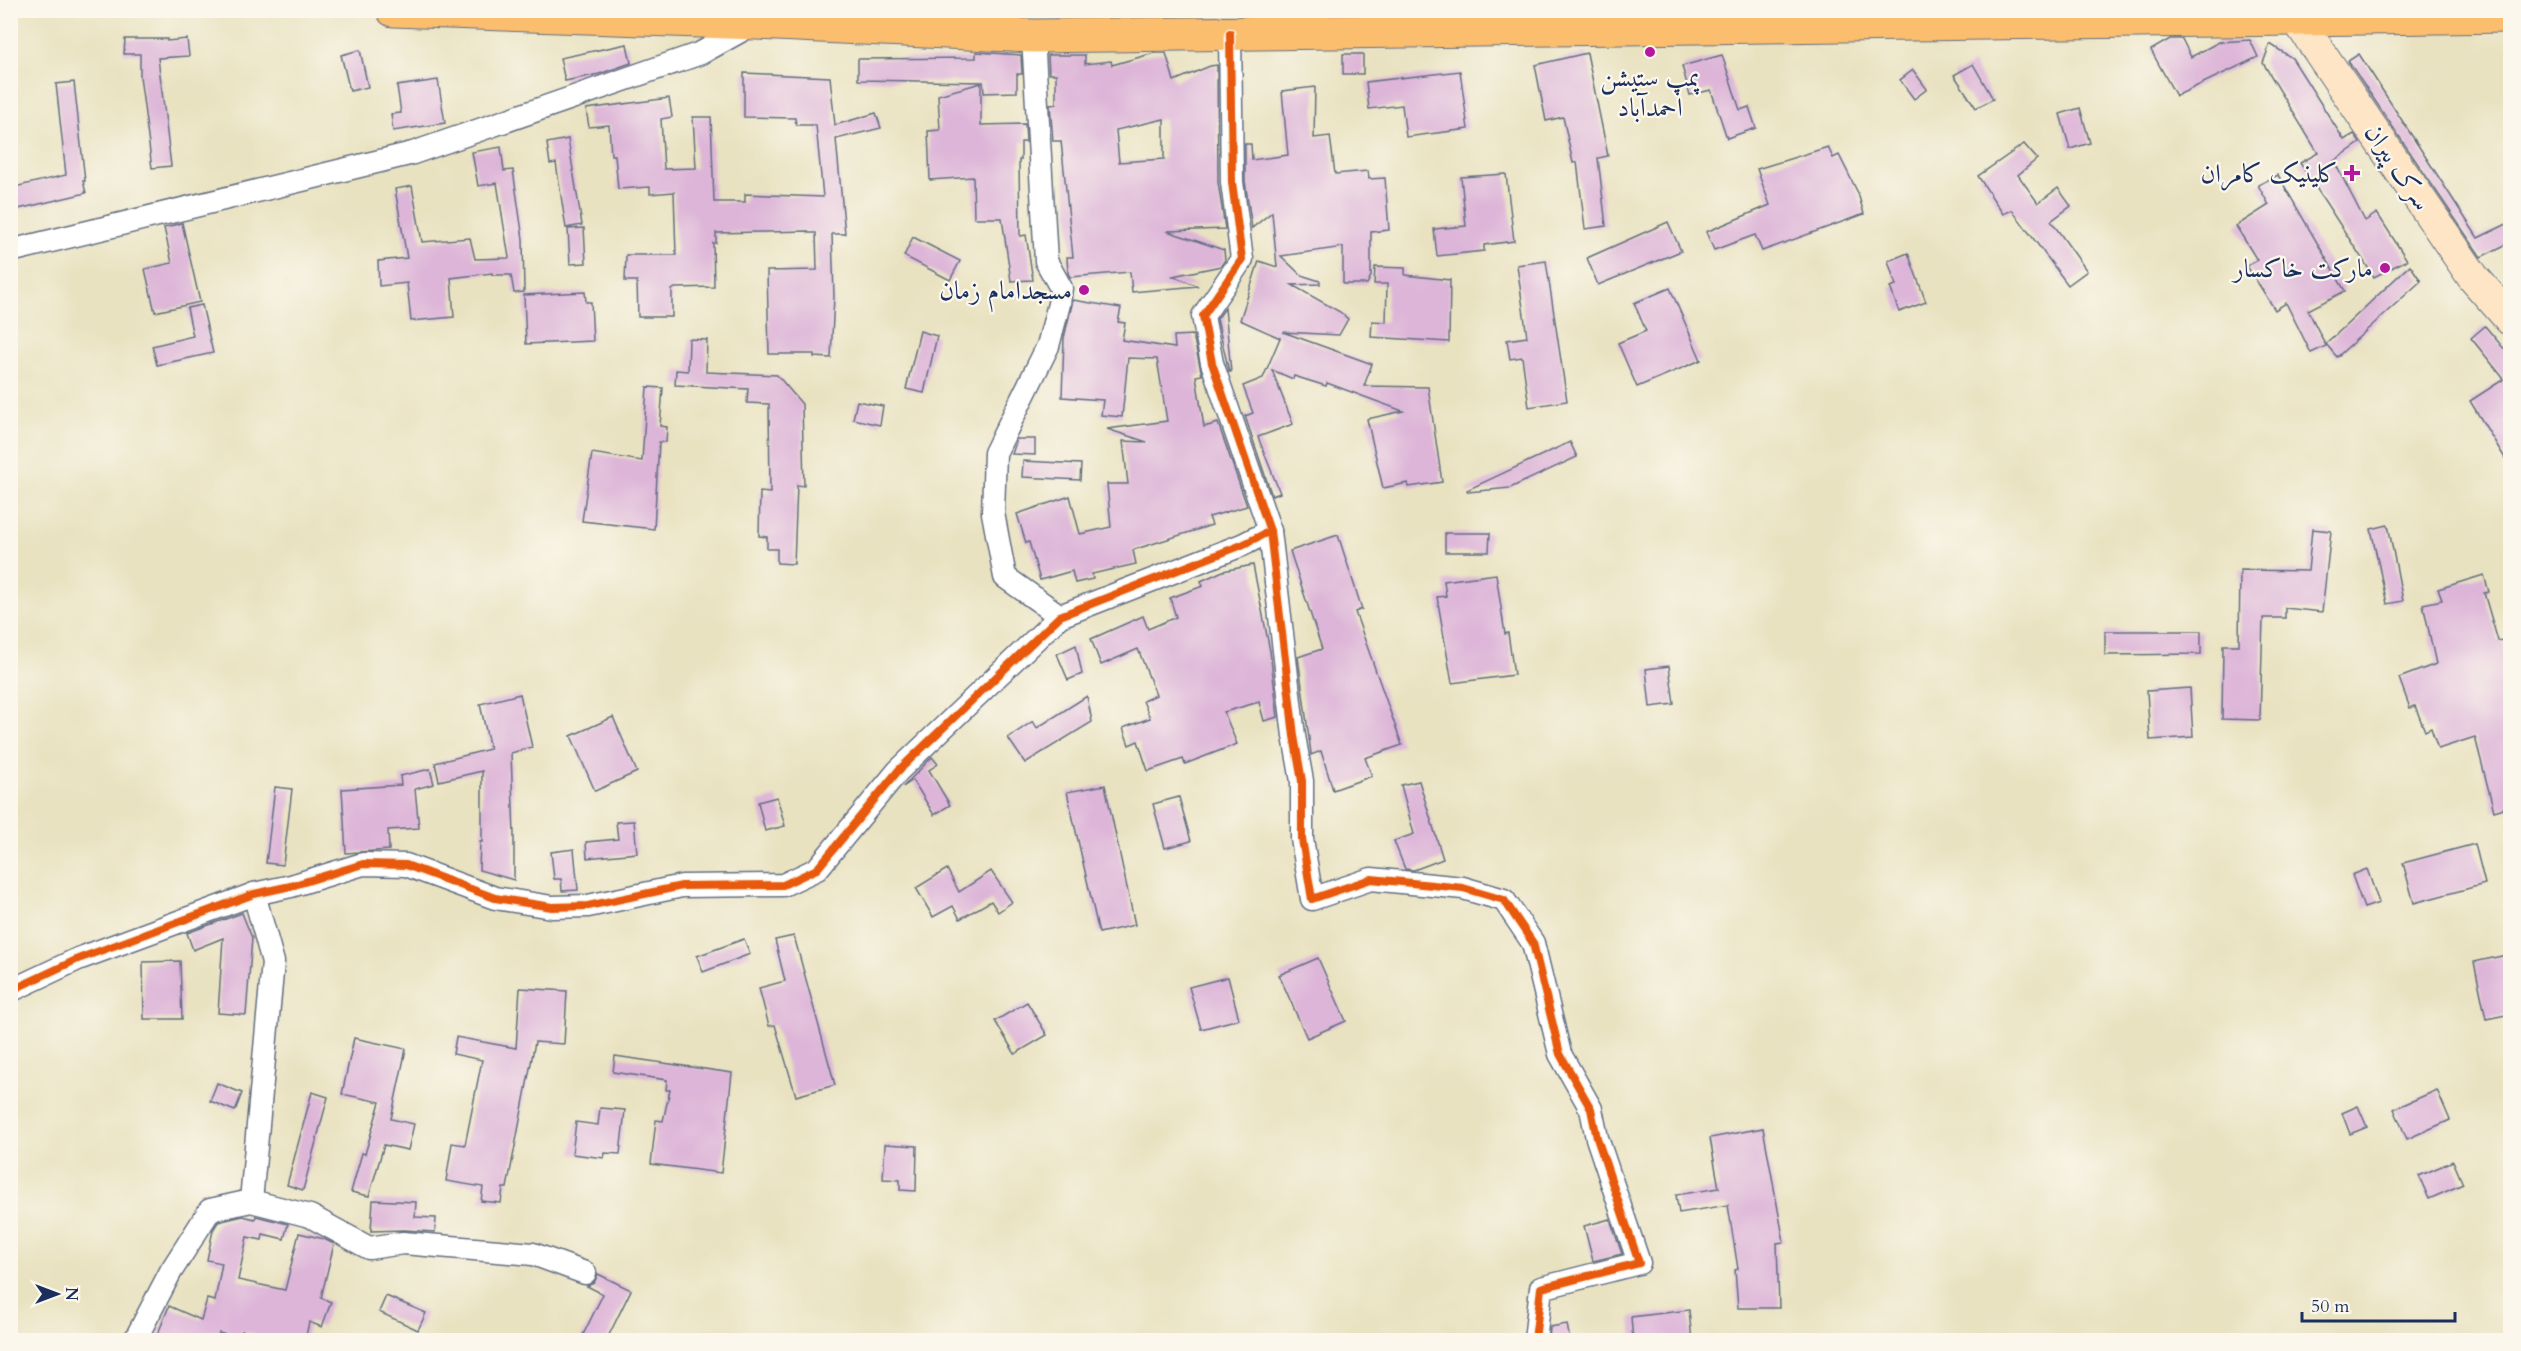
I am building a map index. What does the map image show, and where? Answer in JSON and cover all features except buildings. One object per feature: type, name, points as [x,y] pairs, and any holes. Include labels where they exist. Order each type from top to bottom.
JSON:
[{"type":"highway","points":[[393,10],[1033,36],[2294,14],[2511,16]]},
{"type":"street","name":"سرک پیران","points":[[2294,14],[2473,277],[2511,319]]},
{"type":"street","points":[[10,251],[413,153],[701,53],[756,23]]},
{"type":"street","points":[[1230,33],[1232,182],[1242,259],[1203,316],[1212,363],[1270,531],[1302,781],[1302,839],[1312,899],[1371,879],[1463,888],[1504,900],[1533,943],[1560,1054],[1591,1109],[1597,1138],[1639,1263],[1541,1288],[1535,1341]]},
{"type":"street","points":[[1033,36],[1046,261],[1061,288],[1048,346],[995,453],[993,513],[1005,577],[1060,616]]},
{"type":"street","points":[[10,991],[78,959],[254,894],[291,886],[363,864],[406,865],[495,898],[552,908],[588,906],[682,886],[783,885],[817,870],[898,771],[1060,616],[1242,545],[1270,531]]},
{"type":"street","points":[[251,1201],[273,962],[254,894]]},
{"type":"street","points":[[135,1341],[171,1270],[210,1210],[251,1201],[310,1216],[369,1248],[403,1243],[532,1254],[585,1273]]},
{"type":"cycle path","points":[[1230,33],[1232,182],[1242,259],[1203,316],[1212,363],[1270,531],[1294,736],[1302,781],[1302,839],[1312,899],[1371,879],[1463,888],[1504,900],[1533,943],[1560,1054],[1591,1109],[1597,1138],[1639,1263],[1541,1288],[1535,1340]]},
{"type":"cycle path","points":[[10,991],[78,959],[254,894],[291,886],[363,864],[406,865],[495,898],[552,907],[588,906],[682,886],[783,885],[817,869],[898,771],[1060,616],[1242,545],[1270,531]]},
{"type":"place","name":"پمپ ستیشن احمدآباد","points":[[1650,52]]},
{"type":"place","name":"کلینیک کامران","points":[[2352,173]]},
{"type":"place","name":"مارکت خاکسار","points":[[2385,268]]},
{"type":"place","name":"مسجدامام زمان","points":[[1084,290]]}]
